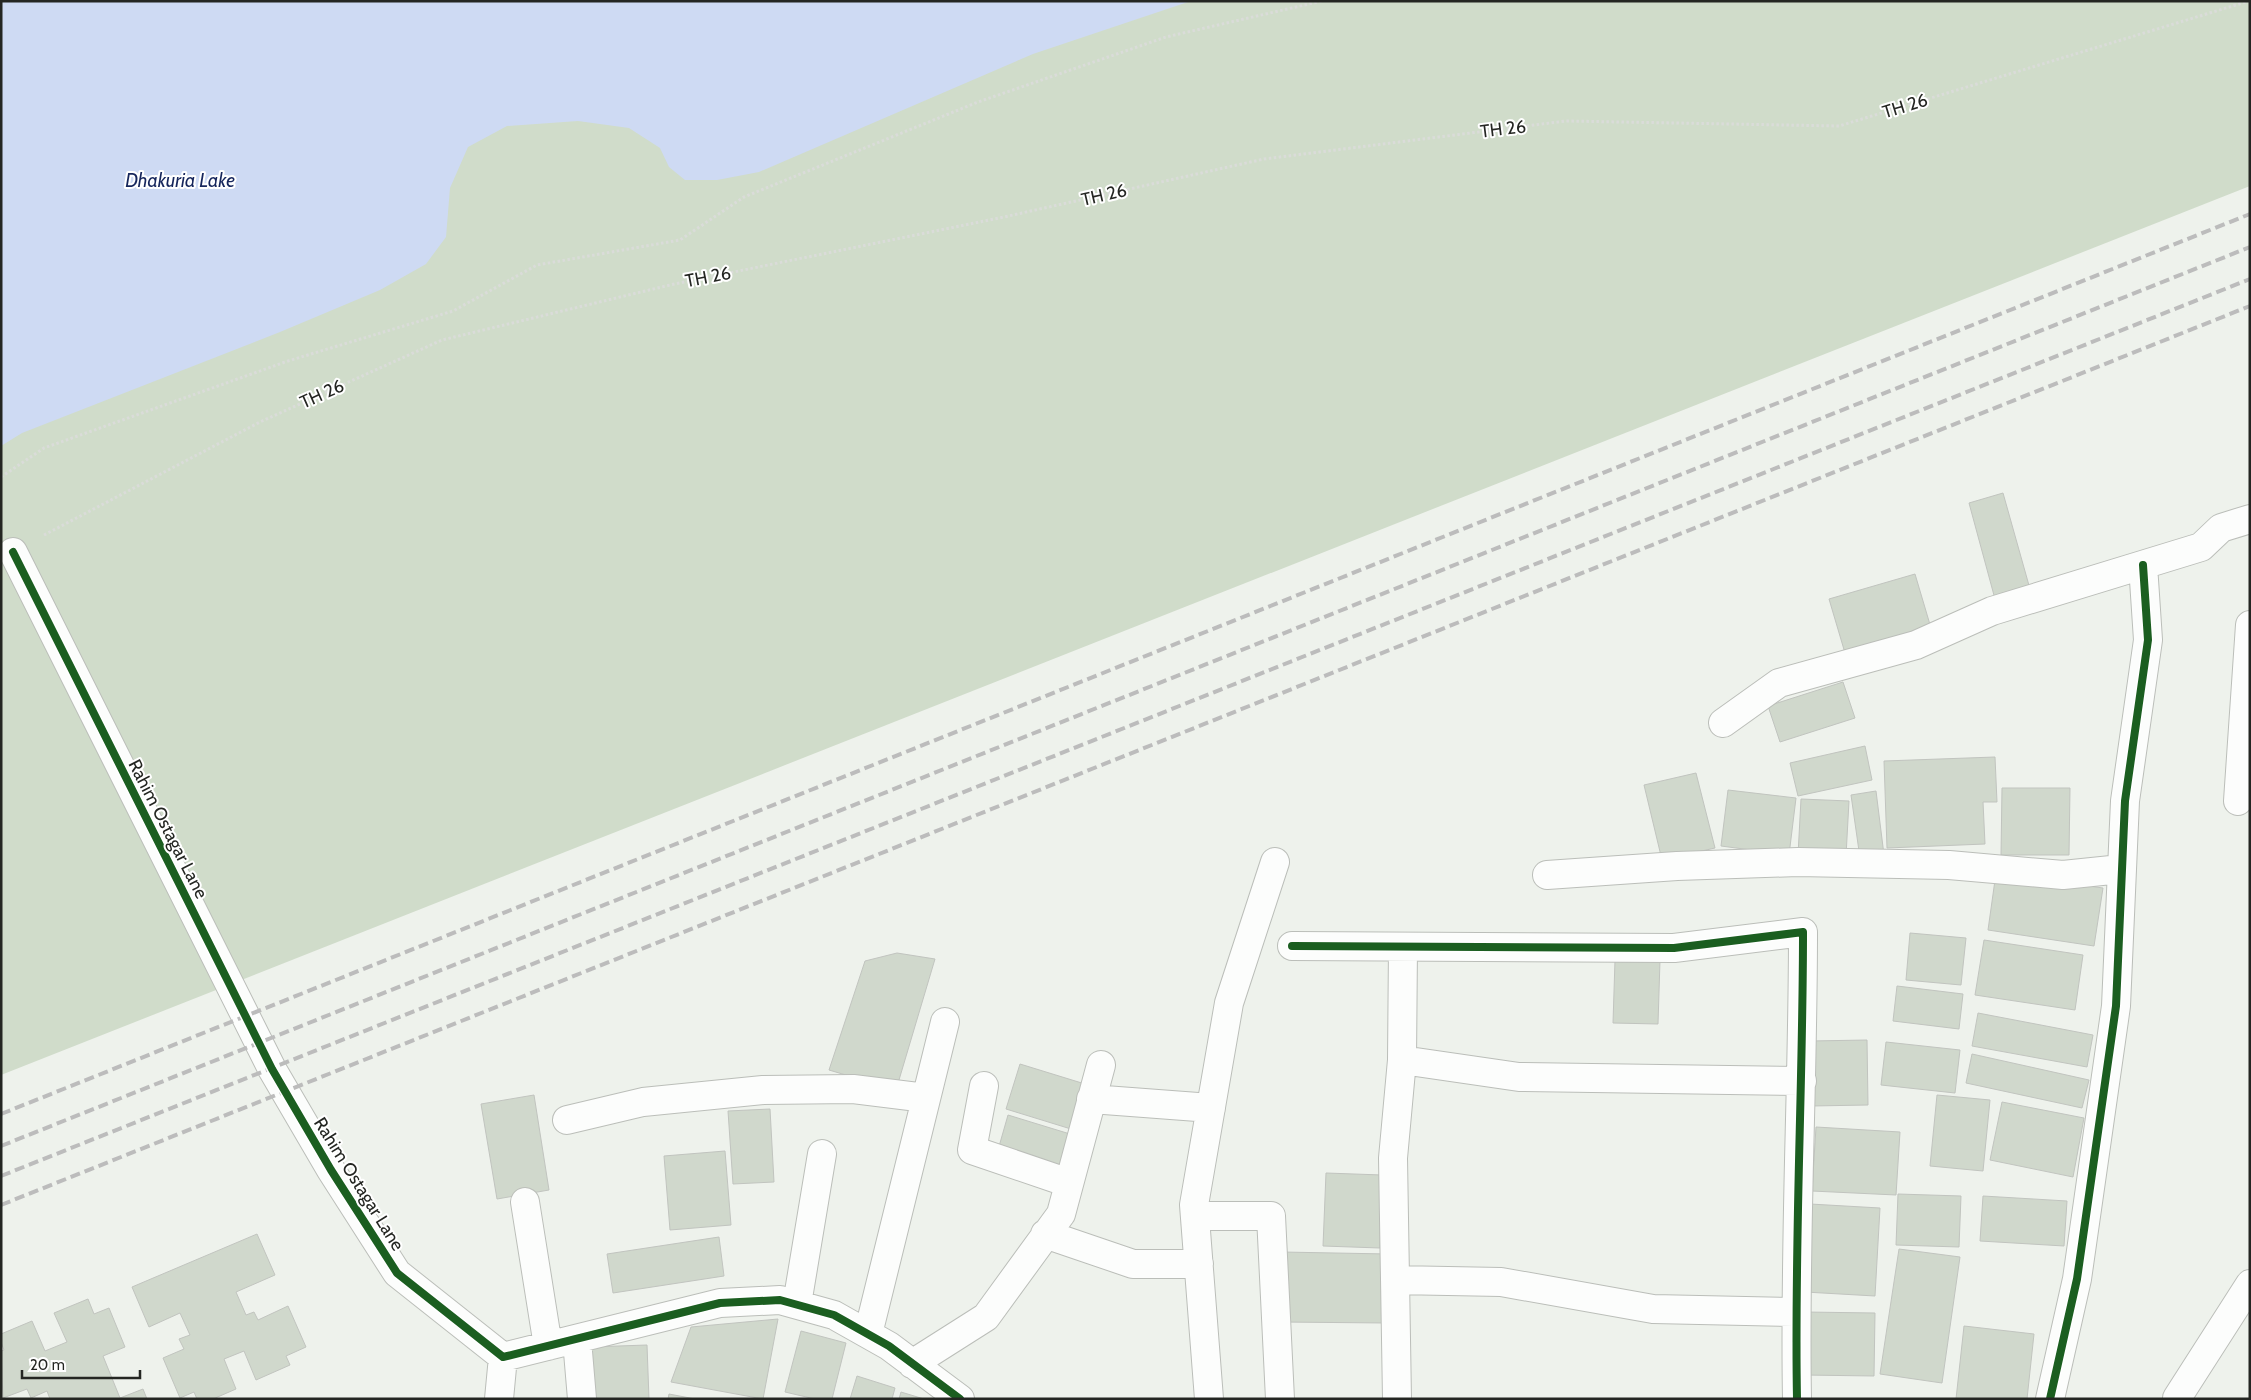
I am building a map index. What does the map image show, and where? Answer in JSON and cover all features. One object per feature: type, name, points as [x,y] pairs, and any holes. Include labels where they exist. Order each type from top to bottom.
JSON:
[{"type":"street","points":[[1723,723],[1779,682],[1916,645],[1992,611],[2201,547],[2221,528],[2249,525]]},
{"type":"street","name":"Rahim Ostagar Lane","points":[[13,552],[272,1069],[331,1170],[397,1272],[503,1357]]},
{"type":"street","points":[[2050,1399],[2077,1279],[2116,1006],[2125,800],[2148,640],[2143,565]]},
{"type":"street","points":[[2238,801],[2250,625]]},
{"type":"street","points":[[1209,1399],[1194,1205],[1229,1003],[1275,862]]},
{"type":"street","points":[[1548,875],[1677,866],[1798,862],[1949,864],[2063,875],[2122,869]]},
{"type":"street","points":[[1292,946],[1674,948],[1803,932],[1802,1081],[1795,1312],[1797,1399]]},
{"type":"street","points":[[1397,1399],[1393,1158],[1402,1060],[1403,947]]},
{"type":"street","points":[[868,1334],[945,1022]]},
{"type":"street","points":[[1402,1060],[1519,1077],[1802,1081]]},
{"type":"street","points":[[912,1364],[986,1317],[1061,1214],[1101,1065]]},
{"type":"street","points":[[984,1086],[972,1150],[1069,1183]]},
{"type":"street","points":[[567,1120],[643,1102],[763,1090],[853,1089],[926,1098]]},
{"type":"street","points":[[1091,1099],[1211,1108]]},
{"type":"street","points":[[797,1304],[822,1154]]},
{"type":"street","points":[[525,1202],[548,1346]]},
{"type":"street","points":[[1195,1216],[1271,1216],[1280,1399]]},
{"type":"street","points":[[1045,1234],[1133,1264],[1199,1264]]},
{"type":"street","points":[[1395,1280],[1501,1282],[1653,1309],[1795,1312]]},
{"type":"street","points":[[2177,1398],[2250,1284]]},
{"type":"street","points":[[499,1399],[503,1357],[720,1303],[780,1300],[834,1315],[889,1346],[960,1399]]},
{"type":"street","points":[[577,1340],[582,1399]]},
{"type":"path","points":[[1,477],[44,448],[288,361],[453,311],[537,265],[680,240],[744,197],[978,102],[1166,37],[1322,1]]},
{"type":"green space","points":[[1,1],[2250,1],[2250,186],[1,1075]]},
{"type":"water","name":"Dhakuria Lake","points":[[1,1],[1191,1],[1033,54],[759,172],[717,180],[685,180],[669,167],[660,148],[629,128],[578,121],[507,126],[468,147],[450,188],[446,237],[426,264],[380,290],[280,332],[22,433],[1,446]]},
{"type":"building","points":[[2003,493],[2030,589],[1995,599],[1969,503]]},
{"type":"building","points":[[1915,574],[1931,628],[1845,653],[1829,599]]},
{"type":"building","points":[[1843,682],[1855,718],[1780,742],[1768,706]]},
{"type":"building","points":[[1865,746],[1872,780],[1798,796],[1790,763]]},
{"type":"building","points":[[1995,757],[1997,802],[1983,802],[1985,844],[1887,848],[1884,761]]},
{"type":"building","points":[[1696,773],[1715,848],[1662,860],[1644,785]]},
{"type":"building","points":[[2002,788],[2070,788],[2069,855],[2001,855]]},
{"type":"building","points":[[1728,790],[1796,798],[1789,855],[1721,846]]},
{"type":"building","points":[[1876,791],[1884,855],[1860,858],[1851,795]]},
{"type":"building","points":[[1801,799],[1849,801],[1846,856],[1798,855]]},
{"type":"building","points":[[1996,873],[2103,888],[2094,946],[1988,930]]},
{"type":"building","points":[[1910,933],[1966,938],[1961,985],[1906,980]]},
{"type":"building","points":[[1984,940],[2083,955],[2075,1010],[1975,995]]},
{"type":"building","points":[[897,953],[935,959],[896,1090],[829,1070],[865,961]]},
{"type":"building","points":[[1615,960],[1660,960],[1658,1024],[1613,1023]]},
{"type":"building","points":[[1897,986],[1963,994],[1959,1029],[1893,1021]]},
{"type":"building","points":[[1978,1013],[2093,1035],[2087,1067],[1972,1046]]},
{"type":"building","points":[[1867,1040],[1868,1105],[1811,1106],[1810,1041]]},
{"type":"building","points":[[1886,1042],[1960,1050],[1955,1093],[1881,1085]]},
{"type":"building","points":[[1972,1054],[2089,1080],[2082,1108],[1966,1083]]},
{"type":"building","points":[[1020,1064],[1085,1084],[1071,1129],[1006,1109]]},
{"type":"building","points":[[534,1095],[549,1190],[497,1199],[481,1104]]},
{"type":"building","points":[[1937,1095],[1990,1100],[1983,1171],[1930,1166]]},
{"type":"building","points":[[2002,1102],[2084,1118],[2073,1177],[1990,1160]]},
{"type":"building","points":[[770,1109],[774,1182],[733,1184],[728,1111]]},
{"type":"building","points":[[1008,1115],[1070,1134],[1060,1168],[998,1150]]},
{"type":"building","points":[[1816,1127],[1900,1132],[1896,1195],[1812,1191]]},
{"type":"building","points":[[725,1151],[731,1225],[670,1230],[664,1156]]},
{"type":"building","points":[[1326,1173],[1382,1175],[1380,1248],[1323,1246]]},
{"type":"building","points":[[1898,1194],[1961,1196],[1959,1247],[1896,1245]]},
{"type":"building","points":[[1983,1196],[2067,1201],[2064,1246],[1980,1241]]},
{"type":"building","points":[[1810,1204],[1880,1208],[1875,1296],[1805,1292]]},
{"type":"building","points":[[257,1234],[275,1275],[236,1292],[246,1315],[254,1312],[258,1320],[288,1306],[306,1347],[286,1356],[290,1365],[256,1380],[244,1351],[224,1359],[236,1389],[213,1399],[197,1399],[194,1392],[180,1398],[163,1358],[184,1349],[179,1339],[190,1335],[180,1313],[149,1327],[132,1287]]},
{"type":"building","points":[[719,1237],[724,1276],[613,1293],[607,1254]]},
{"type":"building","points":[[1899,1249],[1960,1257],[1942,1383],[1880,1374]]},
{"type":"building","points":[[1282,1252],[1388,1254],[1386,1323],[1281,1322]]},
{"type":"building","points":[[88,1299],[94,1314],[109,1308],[125,1347],[103,1356],[120,1398],[143,1389],[147,1399],[50,1399],[47,1391],[31,1398],[27,1389],[3,1398],[1,1351],[4,1350],[1,1334],[32,1321],[45,1351],[67,1342],[54,1313]]},
{"type":"building","points":[[1805,1312],[1875,1313],[1874,1376],[1804,1375]]},
{"type":"building","points":[[778,1319],[763,1399],[671,1382],[691,1327]]},
{"type":"building","points":[[1964,1326],[2034,1334],[2027,1399],[1956,1399]]},
{"type":"building","points":[[801,1331],[846,1343],[832,1399],[815,1399],[785,1392]]},
{"type":"building","points":[[647,1345],[649,1399],[591,1399],[590,1347]]},
{"type":"building","points":[[857,1376],[895,1388],[892,1399],[850,1399]]},
{"type":"building","points":[[901,1392],[924,1399],[899,1399]]},
{"type":"building","points":[[669,1394],[695,1399],[668,1399]]},
{"type":"railway","points":[[1,1114],[2250,214]]},
{"type":"railway","points":[[1,1146],[2250,247]]},
{"type":"railway","points":[[1,1176],[2250,279]]},
{"type":"railway","points":[[1,1205],[2250,306]]},
{"type":"cycle path","points":[[13,552],[272,1069],[331,1170],[397,1273],[503,1357],[720,1303],[780,1300],[834,1315],[889,1346],[960,1399]]},
{"type":"cycle path","points":[[2050,1399],[2077,1279],[2116,1006],[2125,801],[2148,640],[2143,565]]},
{"type":"cycle path","points":[[1292,946],[1674,948],[1803,932],[1796,1341],[1797,1399]]}]
